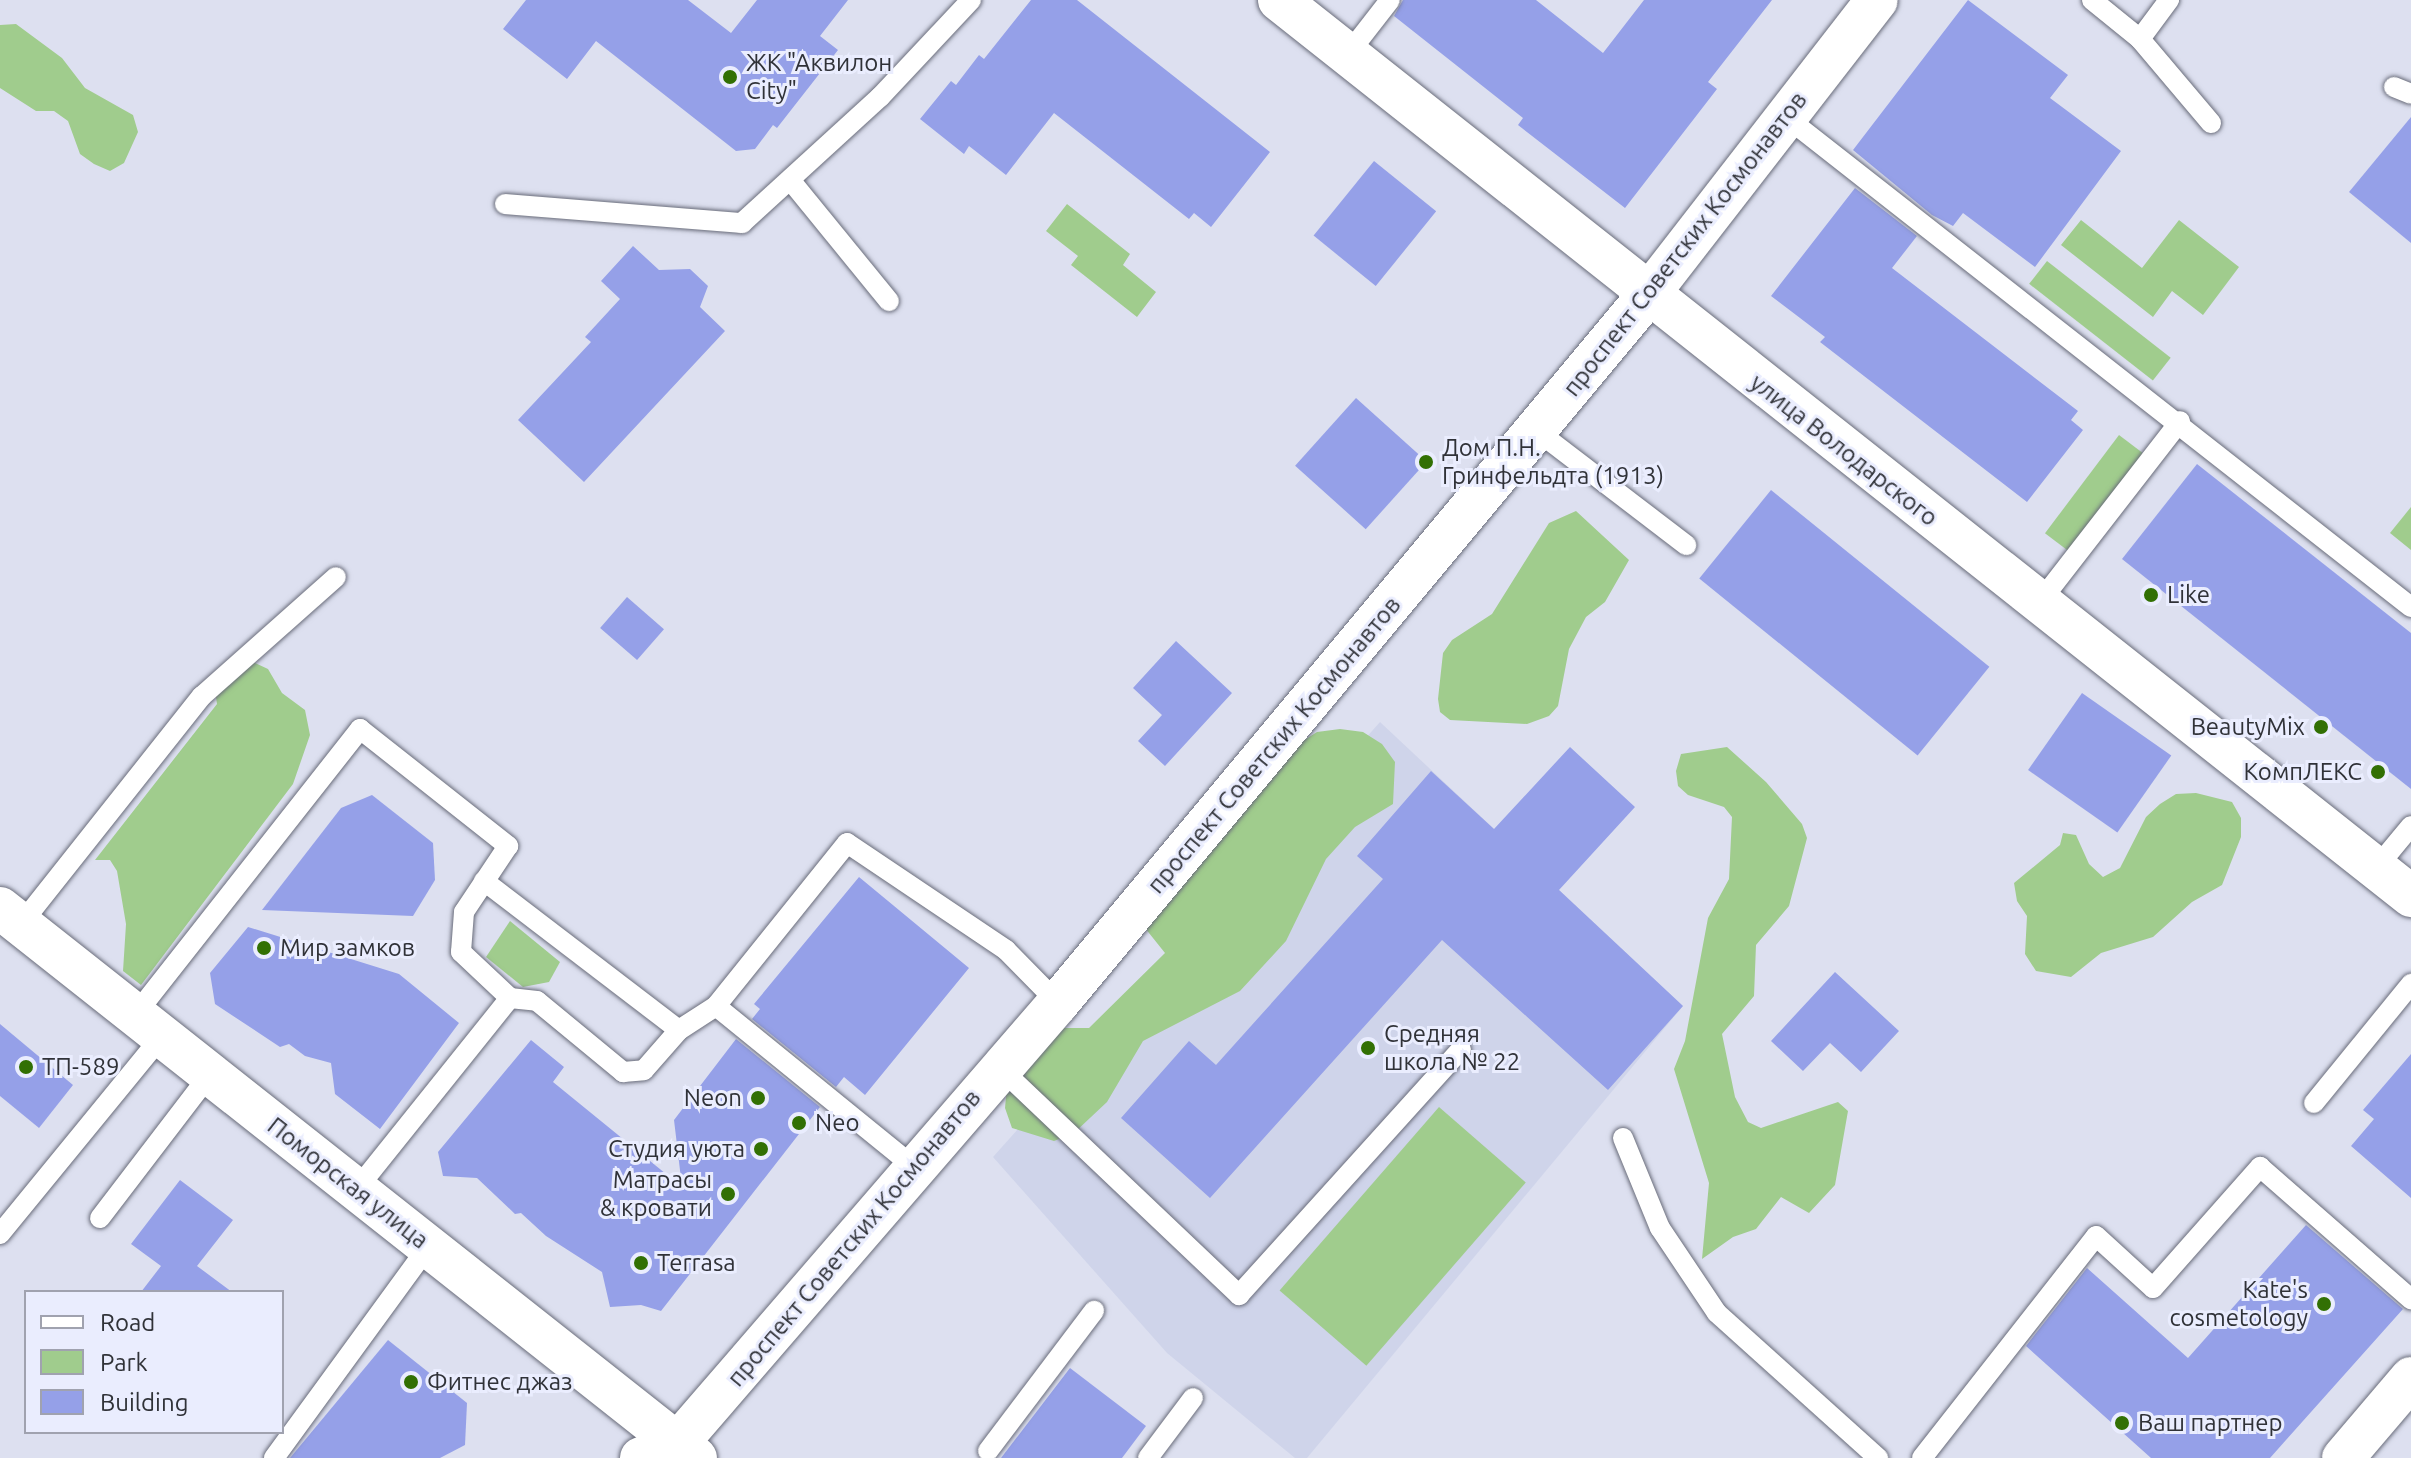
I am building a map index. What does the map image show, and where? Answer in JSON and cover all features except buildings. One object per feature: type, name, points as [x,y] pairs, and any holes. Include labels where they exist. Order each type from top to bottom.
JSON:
[{"type":"street","name":"улица Володарского","points":[[1279,0],[2411,896]]},
{"type":"street","name":"проспект Советских Космонавтов","points":[[672,1453],[913,1166],[1058,1003],[1537,431],[1648,295],[1786,117],[1868,3]]},
{"type":"street","name":"Поморская улица","points":[[10,916],[428,1247],[672,1453]]},
{"type":"street","points":[[2343,1458],[2411,1378]]},
{"type":"lane","points":[[505,204],[742,223],[880,97],[971,0]]},
{"type":"lane","points":[[1348,54],[1390,0]]},
{"type":"lane","points":[[2092,0],[2140,39],[2211,123]]},
{"type":"lane","points":[[2140,39],[2169,0]]},
{"type":"lane","points":[[1786,117],[2180,421],[2411,607]]},
{"type":"lane","points":[[791,181],[889,301]]},
{"type":"lane","points":[[2039,603],[2180,421]]},
{"type":"lane","points":[[1537,431],[1686,545]]},
{"type":"lane","points":[[10,916],[202,696],[336,577]]},
{"type":"lane","points":[[0,1234],[360,729],[508,846],[464,912],[461,952],[510,998],[537,1001],[623,1072],[644,1070],[679,1030],[716,1006],[847,843],[1006,950],[1058,1003]]},
{"type":"lane","points":[[2377,867],[2411,826]]},
{"type":"lane","points":[[484,881],[679,1030]]},
{"type":"lane","points":[[2314,1103],[2411,984]]},
{"type":"lane","points":[[356,1190],[510,998]]},
{"type":"lane","points":[[716,1006],[913,1166]]},
{"type":"lane","points":[[1000,1068],[1239,1295],[1461,1049]]},
{"type":"lane","points":[[100,1218],[210,1074]]},
{"type":"lane","points":[[1623,1138],[1660,1228],[1717,1313],[1878,1458]]},
{"type":"lane","points":[[1922,1458],[2096,1236],[2153,1288],[2260,1167],[2411,1299]]},
{"type":"lane","points":[[274,1458],[428,1247]]},
{"type":"lane","points":[[988,1451],[1094,1311]]},
{"type":"lane","points":[[1148,1458],[1193,1398]]},
{"type":"shaded area","name":"Средняя школа № 22","points":[[1380,722],[1683,1006],[1307,1458],[1295,1458],[1167,1353],[993,1157]]},
{"type":"green space","points":[[16,24],[62,58],[85,88],[133,115],[138,132],[124,163],[110,171],[94,164],[80,154],[68,121],[54,111],[36,111],[0,88],[0,25]]},
{"type":"green space","points":[[1067,204],[1130,254],[1123,265],[1156,292],[1137,317],[1071,265],[1078,256],[1046,231]]},
{"type":"green space","points":[[2081,220],[2142,268],[2179,220],[2239,267],[2203,315],[2172,291],[2153,317],[2061,245]]},
{"type":"green space","points":[[2047,261],[2171,358],[2153,381],[2029,284]]},
{"type":"green space","points":[[2119,435],[2144,454],[2070,552],[2045,533]]},
{"type":"green space","points":[[2411,507],[2411,550],[2390,533]]},
{"type":"green space","points":[[1576,511],[1629,560],[1605,602],[1586,617],[1569,649],[1558,706],[1549,716],[1527,724],[1450,720],[1440,712],[1438,699],[1443,653],[1452,640],[1492,614],[1549,523]]},
{"type":"green space","points":[[244,658],[268,669],[282,693],[305,710],[310,735],[293,784],[141,985],[123,971],[126,924],[117,871],[110,860],[95,860],[217,704],[214,684]]},
{"type":"green space","points":[[1340,729],[1363,732],[1382,744],[1395,762],[1393,804],[1355,827],[1326,859],[1286,941],[1240,991],[1143,1041],[1107,1102],[1074,1133],[1054,1141],[1012,1128],[1005,1108],[1007,1086],[1041,1028],[1089,1028],[1165,953],[1141,923],[1295,746],[1317,732]]},
{"type":"green space","points":[[1727,747],[1766,782],[1802,824],[1807,838],[1789,906],[1756,945],[1754,996],[1722,1034],[1735,1097],[1748,1122],[1761,1128],[1838,1102],[1848,1111],[1835,1185],[1809,1213],[1781,1197],[1756,1229],[1733,1237],[1702,1259],[1709,1183],[1674,1069],[1685,1041],[1708,918],[1729,879],[1732,817],[1724,807],[1688,795],[1678,786],[1676,771],[1681,754]]},
{"type":"green space","points":[[2196,793],[2232,802],[2241,818],[2241,837],[2222,885],[2192,902],[2153,937],[2101,953],[2071,977],[2036,971],[2025,954],[2027,916],[2017,901],[2014,883],[2060,845],[2063,833],[2076,835],[2089,864],[2103,877],[2120,868],[2146,817],[2160,804],[2176,794]]},
{"type":"green space","points":[[510,921],[560,962],[549,982],[523,987],[486,957]]},
{"type":"green space","points":[[1439,1107],[1526,1182],[1366,1366],[1280,1290]]},
{"type":"place","name":"ЖК \"Аквилон City\"","points":[[730,77]]},
{"type":"place","name":"Дом П.Н. Гринфельдта (1913)","points":[[1426,462]]},
{"type":"place","name":"Like","points":[[2151,595]]},
{"type":"place","name":"BeautyMix","points":[[2321,727]]},
{"type":"place","name":"КомпЛЕКС","points":[[2378,772]]},
{"type":"place","name":"Мир замков","points":[[264,948]]},
{"type":"place","name":"Средняя школа № 22","points":[[1368,1048]]},
{"type":"place","name":"ТП-589","points":[[26,1067]]},
{"type":"place","name":"Neon","points":[[758,1098]]},
{"type":"place","name":"Neo","points":[[799,1123]]},
{"type":"place","name":"Студия уюта","points":[[761,1149]]},
{"type":"place","name":"Матрасы & кровати","points":[[728,1194]]},
{"type":"place","name":"Terrasa","points":[[641,1263]]},
{"type":"place","name":"Kate's cosmetology","points":[[2324,1304]]},
{"type":"place","name":"Фитнес джаз","points":[[411,1382]]},
{"type":"place","name":"Ваш партнер","points":[[2122,1423]]}]
